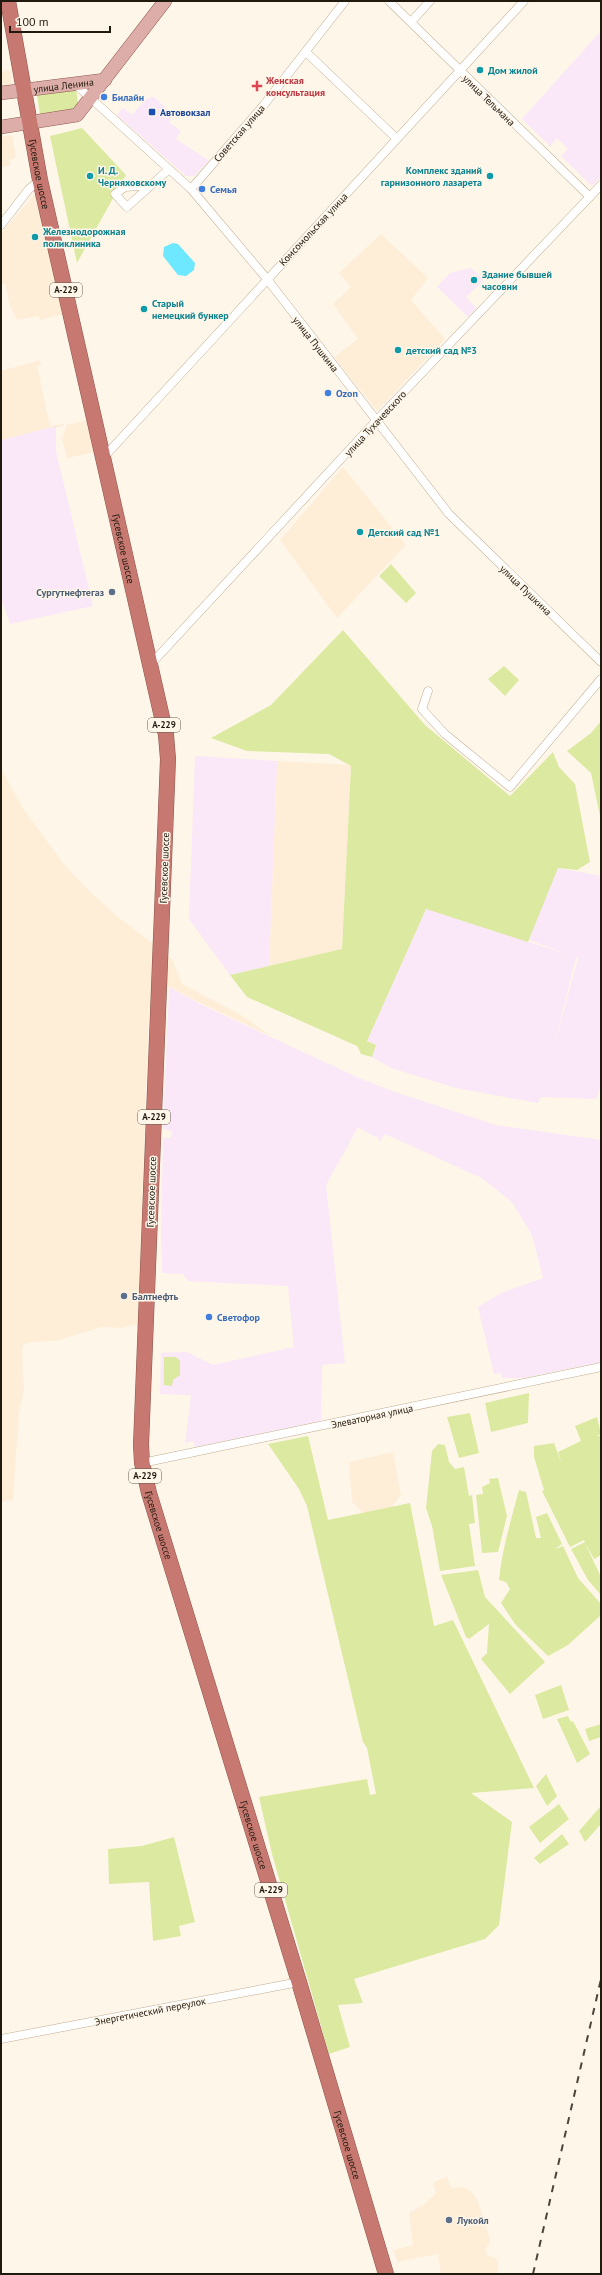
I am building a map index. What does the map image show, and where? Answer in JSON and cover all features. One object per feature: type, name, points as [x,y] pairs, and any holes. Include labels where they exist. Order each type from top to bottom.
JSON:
[{"type":"highway","name":"Гусевское шоссе","points":[[8,1],[40,180],[166,735],[168,759],[141,1445],[142,1463],[148,1493],[299,1982],[386,2274]]},
{"type":"main road","name":"улица Ленина","points":[[1,127],[73,117],[81,112],[165,1]]},
{"type":"main road","name":"улица Ленина","points":[[1,93],[104,80]]},
{"type":"street","name":"Советская улица","points":[[191,189],[263,106],[345,1]]},
{"type":"street","name":"улица Тельмана","points":[[389,1],[458,70],[590,197]]},
{"type":"street","points":[[411,22],[430,1]]},
{"type":"street","name":"Комсомольская улица","points":[[104,457],[458,70],[524,1]]},
{"type":"street","points":[[306,52],[396,138]]},
{"type":"street","name":"улица Пушкина","points":[[75,84],[191,189],[267,279],[449,514],[601,662]]},
{"type":"street","points":[[151,185],[169,169]]},
{"type":"street","points":[[1,225],[29,189],[40,180]]},
{"type":"street","name":"улица Тухачевского","points":[[151,664],[376,421],[601,185]]},
{"type":"street","points":[[428,691],[422,709],[444,734],[510,787],[601,679]]},
{"type":"street","name":"Элеваторная улица","points":[[142,1463],[601,1367]]},
{"type":"street","name":"Энергетический переулок","points":[[1,2039],[299,1982]]},
{"type":"shaded area","points":[[601,31],[601,177],[592,186],[561,156],[568,149],[557,138],[550,146],[522,119]]},
{"type":"shaded area","points":[[11,70],[13,86],[1,88],[1,72]]},
{"type":"shaded area","points":[[154,97],[171,113],[172,117],[169,122],[181,131],[176,139],[209,161],[194,176],[186,176],[117,115],[123,108],[132,115],[147,98],[149,99]]},
{"type":"shaded area","points":[[12,135],[16,158],[10,160],[10,166],[1,167],[1,137]]},
{"type":"shaded area","points":[[35,194],[63,314],[41,320],[37,316],[17,320],[10,306],[5,284],[1,284],[1,233]]},
{"type":"shaded area","points":[[381,234],[428,278],[411,300],[445,339],[377,411],[334,357],[358,339],[333,304],[351,287],[339,273]]},
{"type":"shaded area","points":[[471,268],[484,280],[466,297],[476,308],[468,317],[437,287],[450,273]]},
{"type":"shaded area","points":[[40,360],[41,365],[37,366],[50,426],[64,424],[63,426],[54,428],[1,512],[1,371]]},
{"type":"shaded area","points":[[88,420],[95,452],[67,458],[62,439],[67,425]]},
{"type":"shaded area","points":[[56,426],[56,451],[93,606],[10,624],[1,598],[1,440]]},
{"type":"shaded area","points":[[343,467],[406,545],[337,618],[280,540]]},
{"type":"shaded area","points":[[195,756],[277,761],[269,966],[230,975],[189,919]]},
{"type":"shaded area","points":[[277,761],[351,765],[342,950],[269,966]]},
{"type":"shaded area","points":[[1,768],[22,807],[63,863],[87,889],[118,917],[156,946],[153,1007],[149,1008],[138,1324],[121,1328],[102,1327],[59,1340],[27,1343],[24,1345],[22,1349],[24,1389],[19,1413],[13,1500],[1,1502]]},
{"type":"shaded area","points":[[558,868],[601,876],[601,1086],[596,1099],[541,1097],[538,1103],[456,1088],[391,1068],[372,1057],[376,1045],[367,1041],[426,909],[570,955],[529,940],[530,934]],"holes":[[[576,957],[578,958],[552,1055]]]},
{"type":"shaded area","points":[[164,952],[172,959],[182,984],[241,1015],[273,1037],[202,1004],[162,983]]},
{"type":"shaded area","points":[[169,987],[202,1005],[359,1078],[392,1091],[496,1125],[601,1140],[601,1362],[523,1378],[502,1378],[501,1373],[494,1374],[478,1307],[501,1293],[543,1278],[532,1235],[512,1202],[482,1178],[385,1134],[379,1142],[378,1136],[375,1137],[358,1127],[326,1185],[345,1363],[322,1365],[321,1421],[195,1447],[193,1441],[185,1443],[191,1395],[160,1394],[161,1353],[187,1352],[213,1365],[294,1347],[288,1286],[188,1281],[183,1274],[162,1273],[161,1232],[163,1138],[171,1138],[172,1131],[163,1129]]},
{"type":"shaded area","points":[[393,1452],[401,1495],[392,1507],[363,1513],[352,1502],[349,1462]]},
{"type":"shaded area","points":[[447,2177],[451,2188],[463,2187],[471,2191],[478,2201],[490,2242],[485,2250],[488,2256],[494,2257],[498,2261],[498,2274],[441,2274],[438,2254],[398,2263],[393,2250],[413,2245],[409,2213],[424,2205],[436,2193],[433,2182]]},
{"type":"green space","points":[[76,89],[79,109],[40,115],[37,95]]},
{"type":"green space","points":[[82,128],[126,175],[77,263],[50,136]]},
{"type":"green space","points":[[391,564],[416,593],[406,603],[379,576]]},
{"type":"green space","points":[[343,630],[425,725],[510,796],[553,752],[559,767],[575,784],[590,862],[577,870],[558,868],[528,942],[426,909],[367,1041],[376,1045],[372,1057],[361,1054],[357,1046],[247,997],[230,975],[342,949],[351,766],[329,754],[247,751],[211,738],[271,705]]},
{"type":"green space","points":[[504,666],[519,680],[505,696],[488,679]]},
{"type":"green space","points":[[601,721],[601,821],[591,773],[567,751],[591,733]]},
{"type":"green space","points":[[164,1357],[176,1357],[180,1361],[180,1375],[173,1380],[172,1386],[164,1385]]},
{"type":"green space","points":[[529,1393],[528,1423],[491,1432],[485,1403]]},
{"type":"green space","points":[[470,1413],[479,1453],[459,1458],[447,1417]]},
{"type":"green space","points":[[597,1417],[601,1434],[597,1436],[601,1436],[601,1555],[594,1559],[585,1543],[601,1577],[601,1595],[588,1580],[571,1549],[585,1542],[584,1540],[570,1547],[542,1491],[544,1490],[534,1457],[534,1446],[554,1443],[563,1467],[558,1452],[581,1441],[575,1426]]},
{"type":"green space","points":[[308,1436],[328,1520],[410,1503],[434,1626],[453,1620],[534,1788],[471,1793],[512,1822],[499,1925],[485,1939],[354,1979],[363,2003],[338,2005],[350,2047],[329,2054],[272,1854],[259,1797],[367,1779],[370,1795],[376,1794],[367,1748],[363,1742],[307,1506],[299,1489],[268,1444]]},
{"type":"green space","points":[[438,1444],[445,1445],[449,1462],[455,1469],[464,1467],[469,1496],[472,1495],[475,1523],[469,1524],[475,1566],[440,1571],[432,1526],[426,1508],[432,1451]]},
{"type":"green space","points":[[498,1478],[507,1516],[498,1552],[482,1553],[476,1495],[483,1494],[482,1487],[490,1483],[489,1479]]},
{"type":"green space","points":[[519,1490],[526,1492],[536,1538],[541,1538],[536,1517],[547,1513],[562,1544],[555,1549],[563,1546],[578,1578],[601,1604],[601,1615],[568,1645],[548,1656],[515,1624],[501,1603],[510,1589],[506,1582],[499,1580],[500,1568]]},
{"type":"green space","points":[[478,1570],[485,1597],[545,1662],[510,1694],[481,1659],[487,1653],[489,1624],[469,1639],[466,1637],[441,1575]]},
{"type":"green space","points":[[561,1685],[569,1710],[543,1719],[535,1695]]},
{"type":"green space","points":[[568,1716],[571,1722],[573,1721],[590,1754],[577,1763],[557,1719]]},
{"type":"green space","points":[[601,1724],[601,1737],[589,1741],[585,1729]]},
{"type":"green space","points":[[546,1774],[557,1796],[547,1806],[536,1786]]},
{"type":"green space","points":[[559,1804],[569,1819],[540,1843],[529,1827]]},
{"type":"green space","points":[[600,1807],[601,1824],[585,1842],[579,1831]]},
{"type":"green space","points":[[562,1834],[569,1844],[540,1864],[534,1858]]},
{"type":"green space","points":[[174,1837],[195,1922],[179,1926],[181,1936],[153,1941],[149,1882],[109,1884],[108,1849],[142,1846]]},
{"type":"water","points":[[173,243],[178,244],[195,263],[194,270],[186,276],[178,275],[163,256],[164,247]]},
{"type":"railway","points":[[533,2274],[601,1979]]},
{"type":"place","name":"Дом жилой","points":[[480,70]]},
{"type":"place","name":"Женская консультация","points":[[257,86]]},
{"type":"place","name":"Билайн","points":[[104,97]]},
{"type":"place","name":"Автовокзал","points":[[152,112]]},
{"type":"place","name":"И. Д. Черняховскому","points":[[90,176]]},
{"type":"place","name":"Комплекс зданий гарнизонного лазарета","points":[[490,176]]},
{"type":"place","name":"Семья","points":[[202,189]]},
{"type":"place","name":"Железнодорожная поликлиника","points":[[35,237]]},
{"type":"place","name":"Здание бывшей часовни","points":[[474,280]]},
{"type":"place","name":"Старый немецкий бункер","points":[[144,309]]},
{"type":"place","name":"детский сад №3","points":[[398,350]]},
{"type":"place","name":"Ozon","points":[[328,393]]},
{"type":"place","name":"Детский сад №1","points":[[360,532]]},
{"type":"place","name":"Сургутнефтегаз","points":[[112,592]]},
{"type":"place","name":"Балтнефть","points":[[124,1296]]},
{"type":"place","name":"Светофор","points":[[209,1317]]},
{"type":"place","name":"Лукойл","points":[[449,2220]]}]
